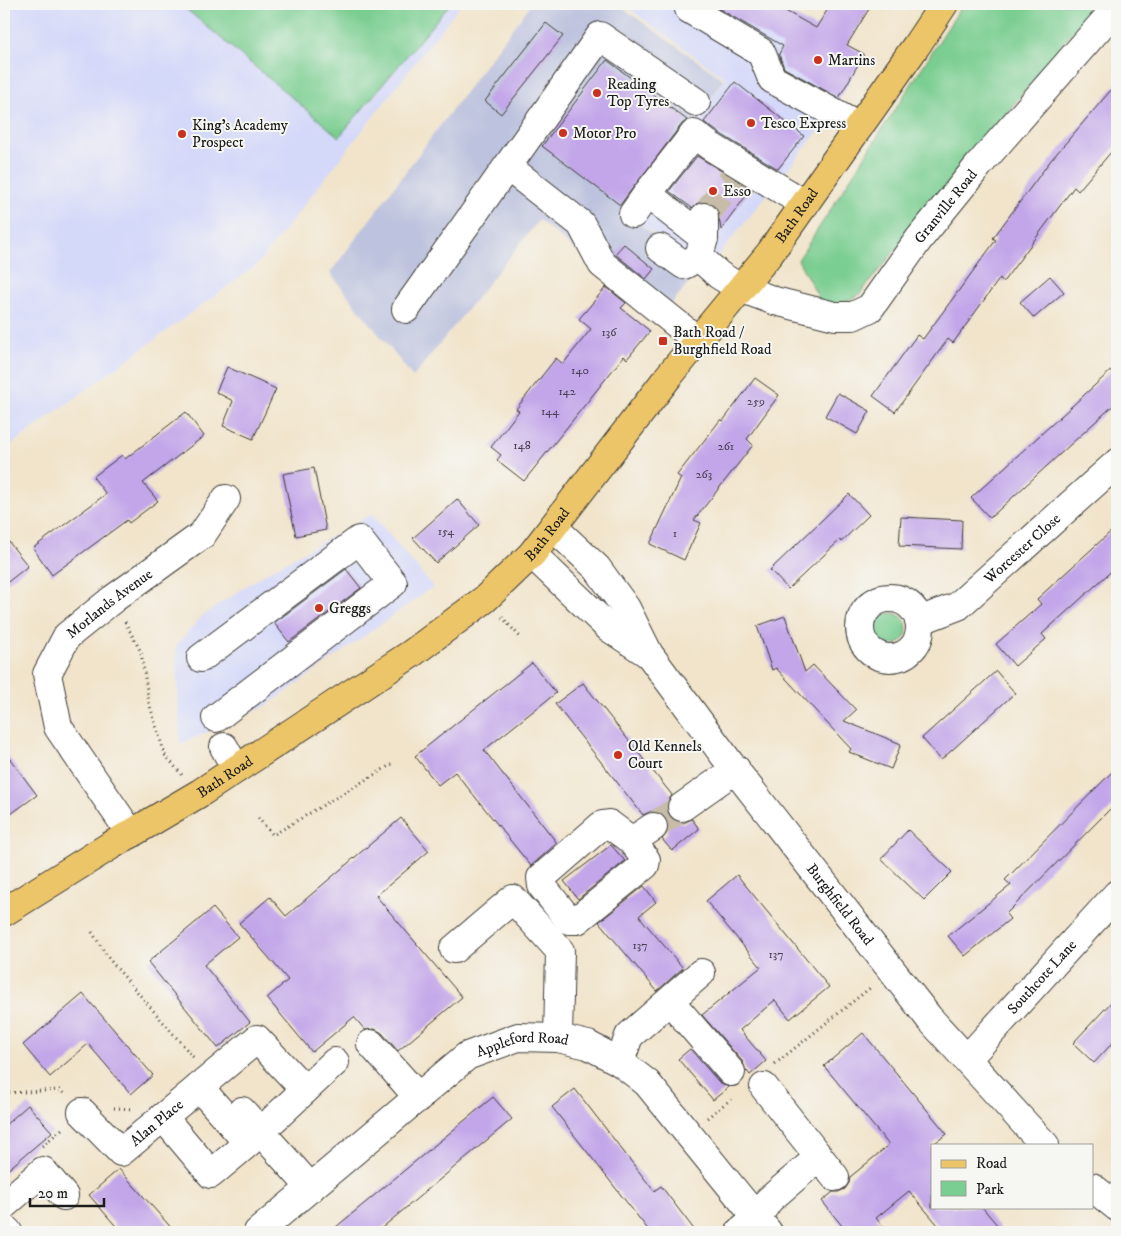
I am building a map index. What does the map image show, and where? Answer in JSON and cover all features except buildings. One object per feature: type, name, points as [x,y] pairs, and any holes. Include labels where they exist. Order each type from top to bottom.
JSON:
[{"type":"main road","name":"Bath Road","points":[[4,912],[131,834],[230,758],[356,692],[485,599],[532,554],[697,340],[770,253],[944,4]]},
{"type":"street","name":"Granville Road","points":[[805,204],[710,146],[694,134],[640,204],[702,238],[719,275],[740,288],[775,301],[835,316],[853,316],[870,308],[919,240],[979,165],[1117,7]]},
{"type":"street","points":[[689,9],[761,52],[772,79],[859,127]]},
{"type":"street","points":[[406,309],[600,36],[696,102]]},
{"type":"street","points":[[508,167],[581,224],[602,264],[697,340]]},
{"type":"street","points":[[660,248],[684,265],[702,238]]},
{"type":"street","name":"Worcester Close","points":[[919,621],[958,606],[1117,464]]},
{"type":"street","name":"Morlands Avenue","points":[[131,834],[58,727],[47,674],[66,636],[113,599],[202,535],[226,499]]},
{"type":"street","name":"Burghfield Road","points":[[553,527],[597,568],[626,608],[648,654],[929,1018],[1045,1144]]},
{"type":"street","points":[[201,658],[359,540],[393,583],[216,718]]},
{"type":"street","name":"Burghfield Road","points":[[532,554],[608,627],[648,654]]},
{"type":"street","points":[[682,807],[736,769]]},
{"type":"street","name":"Southcote Lane","points":[[967,1059],[1117,894]]},
{"type":"street","points":[[454,949],[513,899],[560,951],[558,1038]]},
{"type":"street","points":[[620,1062],[629,1036],[701,973]]},
{"type":"street","points":[[670,1001],[732,1084]]},
{"type":"street","name":"Appleford Road","points":[[258,1232],[467,1056],[518,1037],[558,1038],[588,1046],[620,1062],[648,1083],[689,1133],[754,1228]]},
{"type":"street","name":"Alan Place","points":[[82,1112],[121,1152],[257,1040],[305,1090]]},
{"type":"street","points":[[371,1044],[419,1098]]},
{"type":"street","points":[[274,1119],[335,1062]]},
{"type":"street","points":[[754,1228],[769,1200],[827,1167],[768,1077]]},
{"type":"street","points":[[163,1117],[211,1174],[248,1143],[205,1082]]},
{"type":"street","points":[[205,1082],[311,1188]]},
{"type":"street","points":[[4,1205],[43,1171],[64,1196]]},
{"type":"street","points":[[1094,1189],[1117,1207]]},
{"type":"street","points":[[4,1228],[8,1232]]},
{"type":"path","points":[[113,599],[141,652],[149,703],[165,755],[184,778]]},
{"type":"path","points":[[258,818],[273,835],[394,762]]},
{"type":"path","points":[[92,932],[109,959],[205,1082]]},
{"type":"path","points":[[768,1077],[870,988]]},
{"type":"path","points":[[689,1133],[732,1084]]},
{"type":"path","points":[[4,1093],[61,1090],[82,1112]]},
{"type":"shaded area","name":"King's Academy Prospect","points":[[4,4],[461,4],[258,264],[4,450]]},
{"type":"shaded area","points":[[531,4],[617,4],[724,80],[626,213],[698,271],[659,319],[539,220],[413,377],[330,273]]},
{"type":"shaded area","points":[[632,4],[773,4],[866,55],[825,123],[704,273],[627,213],[726,79],[628,8]]},
{"type":"shaded area","points":[[372,514],[433,587],[266,706],[180,744],[176,646],[201,617],[264,574]]},
{"type":"green space","points":[[180,4],[450,4],[339,137]]},
{"type":"green space","points":[[963,4],[1095,4],[859,295],[838,305],[821,302],[798,260]]},
{"type":"green space","points":[[891,613],[902,618],[907,629],[902,640],[891,645],[880,640],[875,629],[880,618]]},
{"type":"tunnel","points":[[704,217],[732,180],[760,177]]},
{"type":"tunnel","points":[[653,827],[682,807]]},
{"type":"place","name":"Martins","points":[[818,60]]},
{"type":"place","name":"Reading Top Tyres","points":[[597,93]]},
{"type":"place","name":"Tesco Express","points":[[751,123]]},
{"type":"place","name":"Motor Pro","points":[[563,133]]},
{"type":"place","name":"King's Academy Prospect","points":[[182,134]]},
{"type":"place","name":"Esso","points":[[713,191]]},
{"type":"place","name":"Bath Road / Burghfield Road","points":[[663,341]]},
{"type":"place","name":"Greggs","points":[[319,608]]},
{"type":"place","name":"Old Kennels Court","points":[[618,755]]}]
